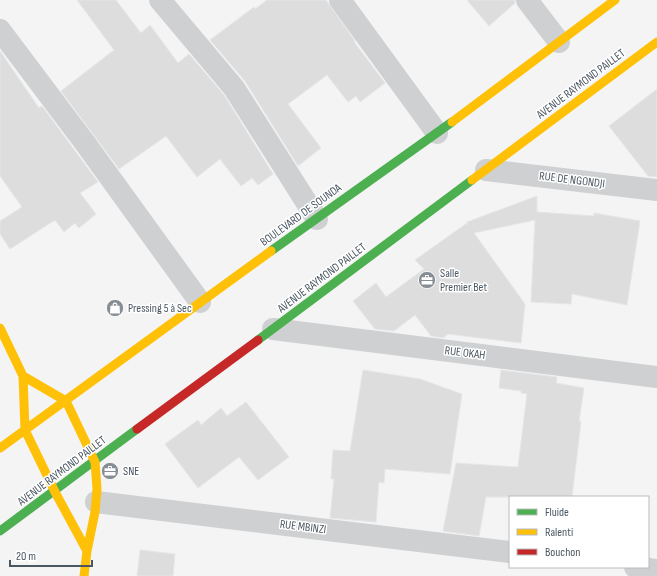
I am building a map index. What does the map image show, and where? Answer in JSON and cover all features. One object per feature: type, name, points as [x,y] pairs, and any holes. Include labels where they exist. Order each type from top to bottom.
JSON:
[{"type":"main road","name":"BOULEVARD DE SOUNDA","points":[[0,448],[200,302],[437,133],[615,0]]},
{"type":"main road","name":"AVENUE RAYMOND PAILLET","points":[[0,531],[55,492],[657,42]]},
{"type":"main road","points":[[0,328],[23,376],[25,430],[55,492],[87,551]]},
{"type":"main road","points":[[23,376],[66,401],[95,462],[97,489],[96,502],[84,576]]},
{"type":"street","points":[[160,0],[234,88],[317,219]]},
{"type":"street","points":[[340,0],[437,133]]},
{"type":"street","points":[[527,0],[559,42]]},
{"type":"street","points":[[0,30],[85,143],[200,302]]},
{"type":"street","name":"RUE DE NGONDJI","points":[[486,170],[657,190]]},
{"type":"street","name":"RUE OKAH","points":[[273,329],[657,378]]},
{"type":"street","name":"RUE MBINZI","points":[[96,502],[509,552]]},
{"type":"street","points":[[642,568],[657,570]]},
{"type":"building","points":[[77,0],[116,0],[141,33],[150,25],[178,63],[189,54],[224,95],[273,174],[258,185],[252,178],[241,186],[220,159],[197,177],[166,136],[119,169],[61,91],[114,50]]},
{"type":"building","points":[[267,0],[326,0],[355,41],[354,42],[385,83],[360,102],[356,96],[348,102],[327,75],[288,104],[321,148],[298,166],[245,81],[210,40],[254,7],[255,9]]},
{"type":"building","points":[[467,0],[515,0],[515,3],[489,26]]},
{"type":"building","points":[[0,51],[39,108],[42,106],[98,182],[80,193],[96,214],[79,228],[75,223],[64,232],[55,220],[10,249],[0,234],[0,221],[22,207],[0,176]]},
{"type":"building","points":[[657,89],[657,177],[648,176],[609,126]]},
{"type":"building","points":[[537,196],[537,212],[594,216],[594,213],[640,221],[627,305],[572,294],[571,304],[531,302],[535,220],[474,233],[525,304],[521,343],[448,334],[443,338],[431,336],[415,315],[394,331],[375,329],[353,301],[376,283],[386,297],[424,269],[415,260],[467,223],[468,226],[467,222]]},
{"type":"building","points":[[363,370],[420,379],[462,394],[450,474],[385,469],[384,483],[379,482],[376,522],[330,518],[334,479],[331,479],[333,450],[350,451]]},
{"type":"building","points":[[501,370],[557,377],[556,383],[584,388],[579,421],[581,422],[572,496],[486,497],[479,536],[443,531],[456,463],[518,467],[527,394],[521,393],[521,391],[499,388]]},
{"type":"building","points":[[246,402],[289,457],[258,480],[239,457],[198,488],[165,444],[198,420],[201,425],[221,408],[227,416]]},
{"type":"building","points":[[140,550],[175,554],[173,576],[137,576]]},
{"type":"traffic: fast","points":[[271,251],[452,122]]},
{"type":"traffic: fast","points":[[258,340],[472,180]]},
{"type":"traffic: fast","points":[[0,531],[137,429]]},
{"type":"traffic: slow","points":[[452,122],[615,0]]},
{"type":"traffic: slow","points":[[472,180],[657,42]]},
{"type":"traffic: slow","points":[[0,448],[271,251]]},
{"type":"traffic: slow","points":[[0,328],[23,376],[25,430],[55,492],[87,551]]},
{"type":"traffic: slow","points":[[23,376],[66,401],[95,462],[97,489],[95,512],[87,551],[84,576]]},
{"type":"traffic: jam","points":[[137,429],[258,340]]},
{"type":"place","name":"Salle Premier Bet","points":[[427,280]]},
{"type":"place","name":"Pressing 5 à Sec","points":[[115,308]]},
{"type":"place","name":"SNE","points":[[110,471]]}]
